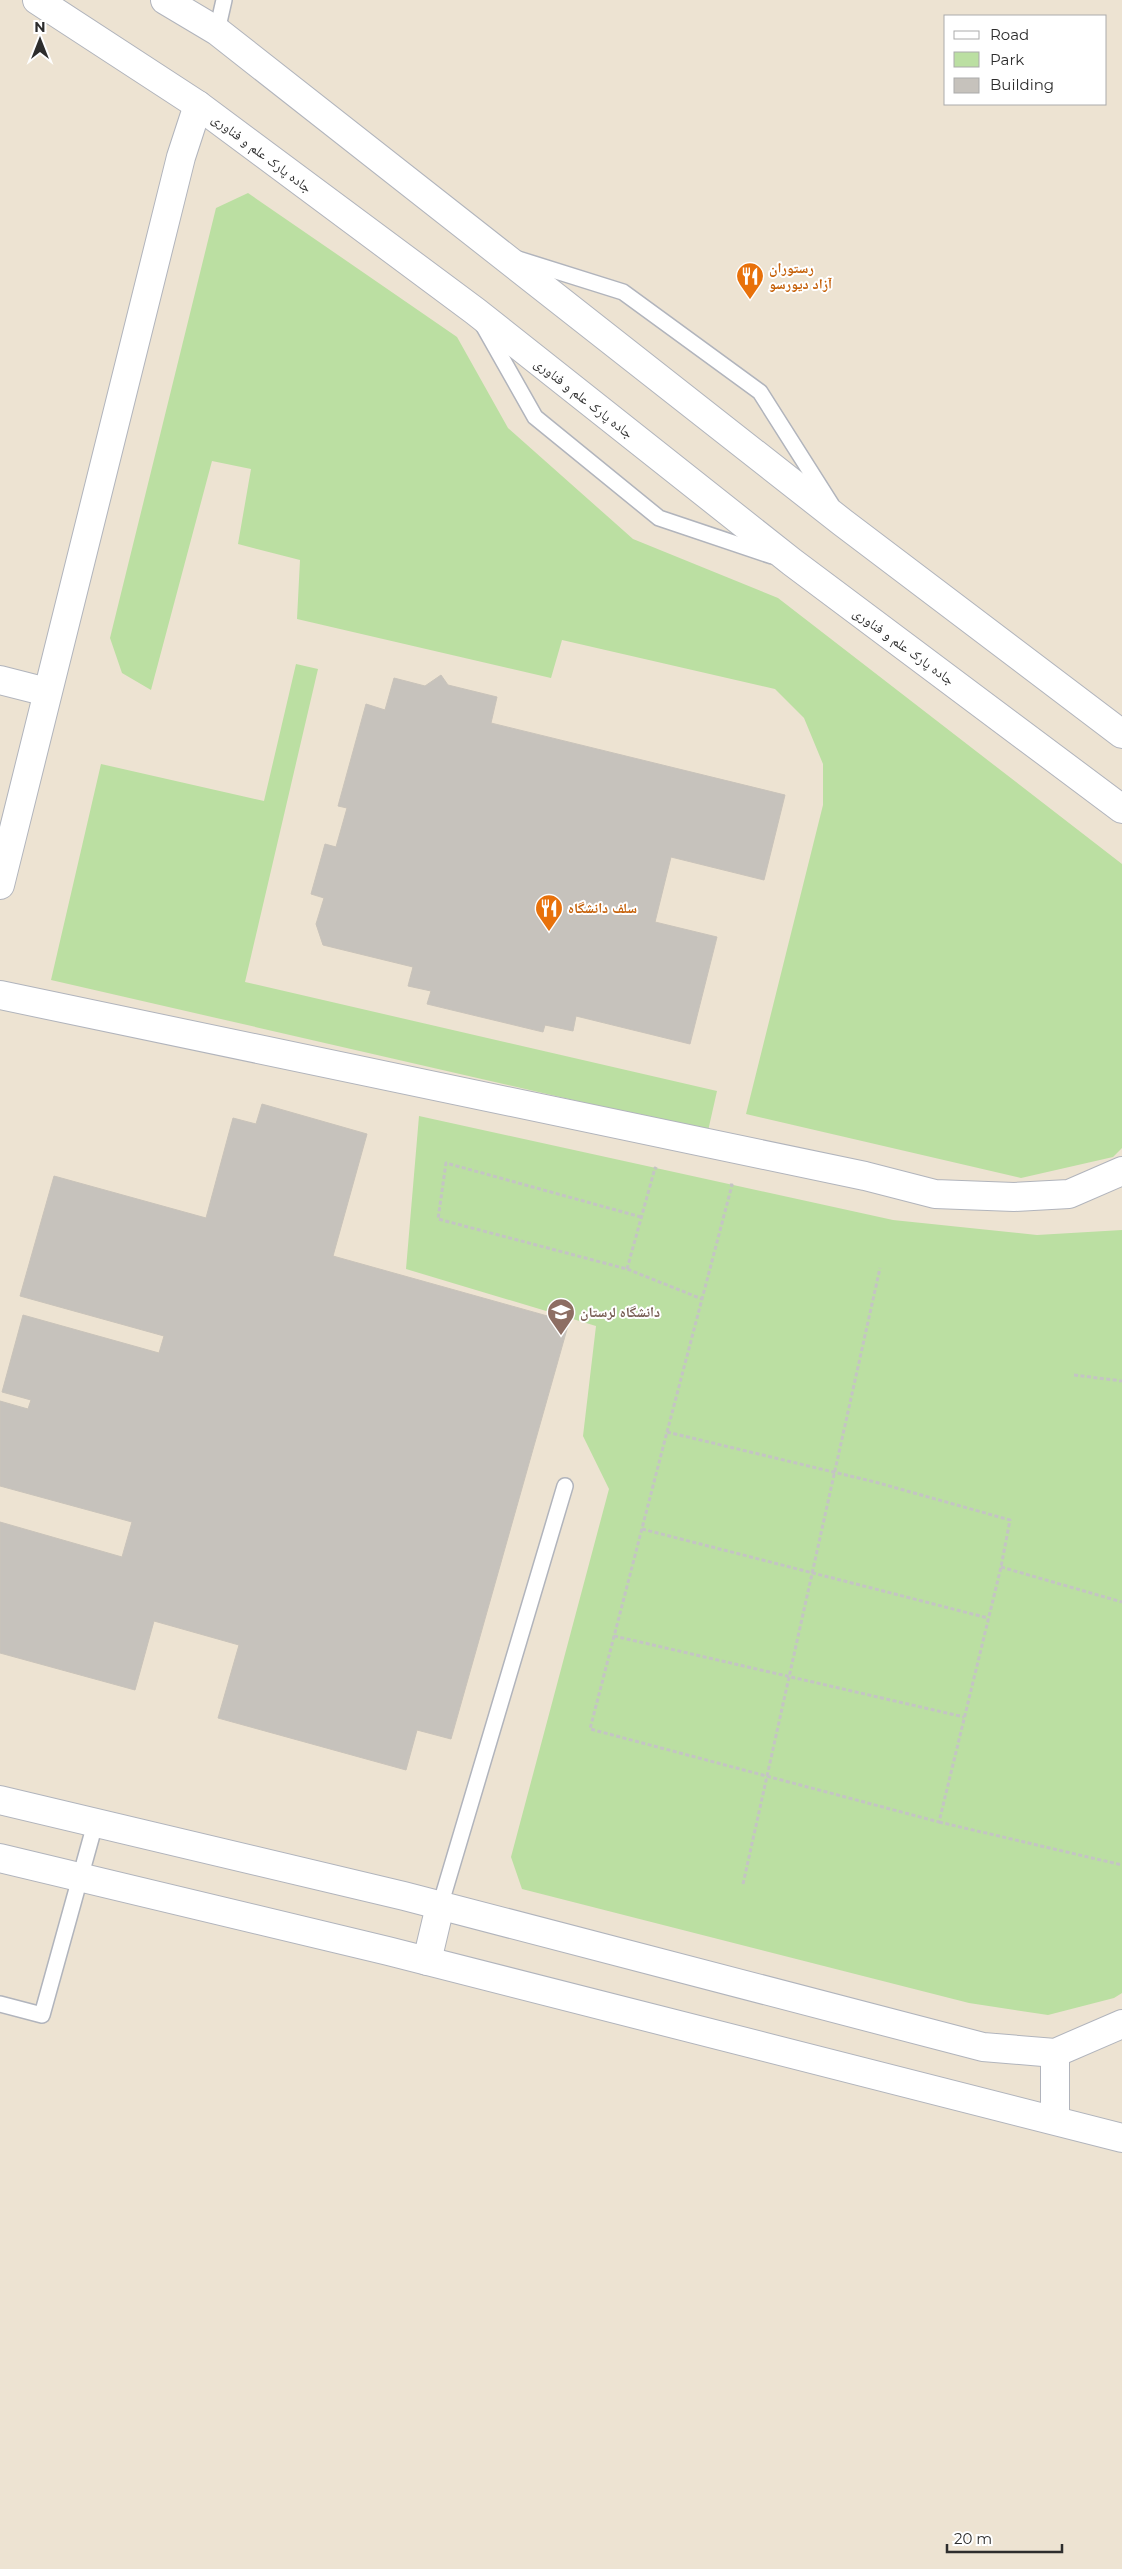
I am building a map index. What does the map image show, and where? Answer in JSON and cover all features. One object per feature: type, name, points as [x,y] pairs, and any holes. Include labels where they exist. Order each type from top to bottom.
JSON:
[{"type":"street","name":"جاده پارک علم و فناوری","points":[[37,0],[198,105],[475,311],[792,562],[1122,809]]},
{"type":"street","points":[[165,0],[217,31],[842,522],[1122,734]]},
{"type":"street","points":[[0,885],[181,157],[198,105]]},
{"type":"street","points":[[0,680],[47,692]]},
{"type":"street","points":[[0,995],[865,1176],[935,1194],[1014,1197],[1069,1194],[1122,1171]]},
{"type":"street","points":[[0,1800],[440,1906],[983,2047],[1055,2053],[1122,2024]]},
{"type":"street","points":[[0,1858],[427,1961],[1122,2138]]},
{"type":"street","points":[[427,1961],[440,1906]]},
{"type":"street","points":[[1055,2053],[1055,2120]]},
{"type":"lane","points":[[217,31],[224,0]]},
{"type":"lane","points":[[502,254],[623,292],[760,392],[842,522]]},
{"type":"lane","points":[[475,311],[535,417],[659,518],[792,562]]},
{"type":"lane","points":[[440,1906],[565,1486]]},
{"type":"lane","points":[[0,2004],[42,2015],[94,1824]]},
{"type":"path","points":[[641,1217],[446,1163],[438,1219],[627,1269],[702,1299]]},
{"type":"path","points":[[627,1269],[655,1168],[665,1170]]},
{"type":"path","points":[[722,1183],[732,1185],[590,1729],[939,1822],[1122,1865]]},
{"type":"path","points":[[743,1884],[880,1268]]},
{"type":"path","points":[[1074,1375],[1122,1381]]},
{"type":"path","points":[[667,1432],[835,1473],[1010,1520],[1001,1567],[939,1822]]},
{"type":"path","points":[[642,1529],[988,1618]]},
{"type":"path","points":[[1001,1567],[1122,1602]]},
{"type":"path","points":[[614,1636],[788,1678],[964,1717]]},
{"type":"shaded area","name":"دانشگاه لرستان","points":[[0,0],[1122,0],[1122,2569],[0,2569]]},
{"type":"green space","points":[[248,193],[457,337],[508,428],[633,539],[778,598],[1122,864],[1122,1148],[1113,1157],[1021,1178],[746,1114],[823,805],[823,764],[804,718],[775,689],[562,640],[551,678],[297,619],[300,560],[238,544],[251,469],[212,461],[151,690],[122,673],[110,638],[216,208]]},
{"type":"green space","points":[[296,664],[318,669],[245,982],[717,1091],[708,1131],[51,980],[101,764],[264,801]]},
{"type":"green space","points":[[419,1116],[893,1220],[1037,1235],[1122,1230],[1122,1993],[1114,1998],[1048,2015],[969,2003],[522,1889],[511,1857],[609,1489],[583,1436],[596,1326],[406,1269]]},
{"type":"building","points":[[441,675],[448,685],[497,697],[491,723],[785,795],[764,880],[671,857],[655,922],[717,937],[690,1044],[576,1016],[573,1031],[545,1025],[543,1032],[427,1004],[431,991],[408,986],[413,967],[323,945],[316,924],[324,898],[311,894],[325,844],[336,847],[347,808],[338,806],[366,704],[385,710],[394,678],[425,686]]},
{"type":"building","points":[[262,1104],[367,1134],[333,1256],[569,1322],[451,1739],[417,1730],[406,1770],[218,1718],[239,1645],[154,1621],[135,1690],[0,1653],[0,1522],[122,1557],[132,1522],[0,1486],[0,1401],[28,1409],[31,1400],[2,1392],[23,1315],[159,1353],[164,1336],[20,1296],[54,1176],[206,1218],[233,1118],[256,1124]]},
{"type":"place","name":"رستوران آزاد دیورسو","points":[[750,300]]},
{"type":"place","name":"سلف دانشگاه","points":[[549,932]]},
{"type":"place","name":"دانشگاه لرستان","points":[[561,1336]]}]
